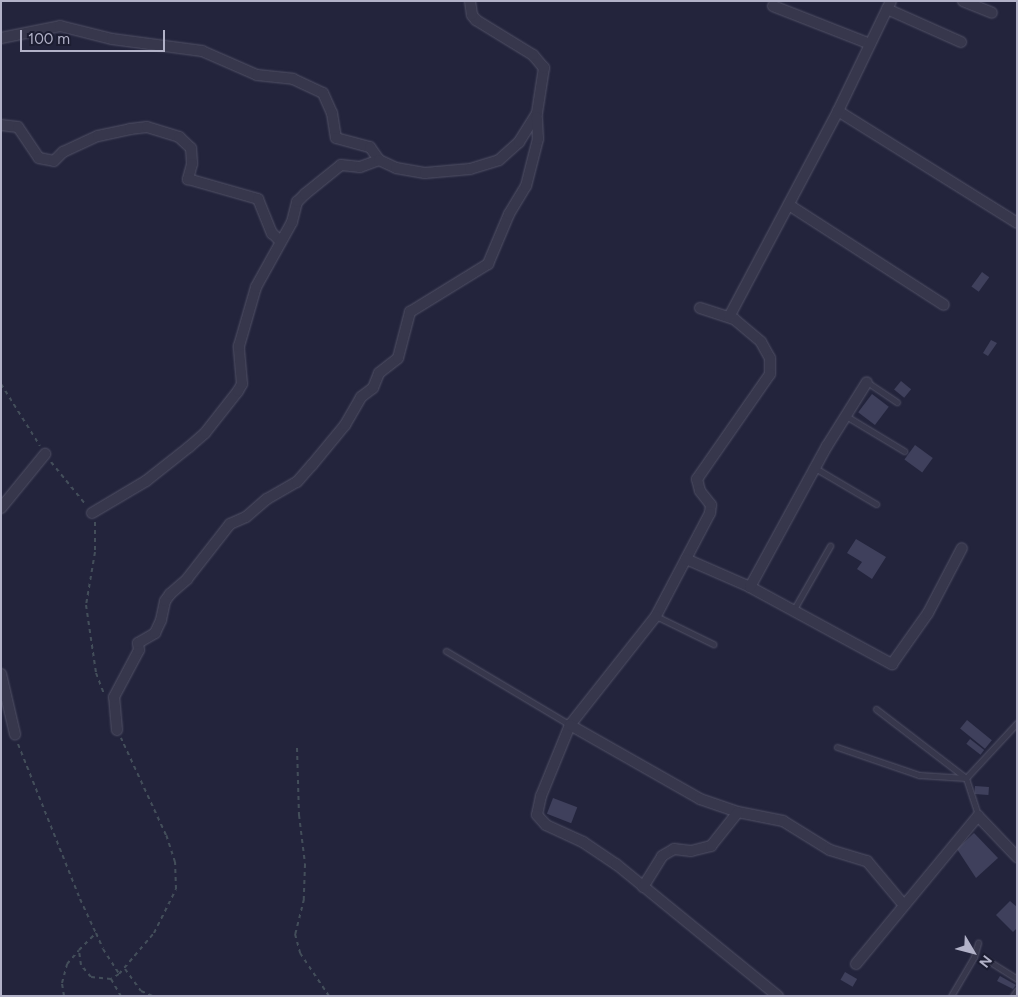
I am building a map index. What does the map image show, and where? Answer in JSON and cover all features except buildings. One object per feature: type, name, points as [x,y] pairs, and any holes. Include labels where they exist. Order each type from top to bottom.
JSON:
[{"type":"street","points":[[117,730],[114,697],[139,650],[138,643],[155,633],[162,620],[165,601],[170,594],[187,579],[230,524],[246,517],[267,499],[297,482],[312,465],[341,430],[361,397],[373,388],[379,373],[398,358],[410,312],[488,264],[508,217],[526,186],[538,139],[537,113],[544,76],[540,61],[476,20],[470,1]]},
{"type":"street","points":[[963,1],[992,14]]},
{"type":"street","points":[[729,317],[838,111],[889,5],[961,42]]},
{"type":"street","points":[[772,6],[870,44]]},
{"type":"street","points":[[1,38],[60,26],[112,39],[202,51],[257,75],[293,79],[324,93],[332,113],[336,138],[370,146],[379,160],[396,168],[425,173],[470,169],[490,164],[513,150],[537,113]]},
{"type":"street","points":[[838,111],[1017,223]]},
{"type":"street","points":[[1,125],[18,127],[39,158],[54,161],[63,152],[98,136],[130,129],[147,127],[179,137],[191,148],[192,164],[188,179],[258,199],[272,233],[280,241]]},
{"type":"street","points":[[92,513],[146,481],[206,433],[242,384],[238,354],[256,287],[292,222],[298,202],[314,186],[341,165],[360,167],[379,160]]},
{"type":"street","points":[[789,204],[944,305]]},
{"type":"street","points":[[700,308],[729,317],[761,342],[770,358],[771,369],[697,479],[700,491],[711,505],[710,513],[656,616],[570,725],[541,796],[537,815],[546,825],[583,842],[643,887],[778,996]]},
{"type":"street","points":[[750,587],[815,468],[867,382]]},
{"type":"street","points":[[1,508],[45,454]]},
{"type":"street","points":[[686,559],[750,587],[892,664],[928,613],[962,548]]},
{"type":"street","points":[[1,674],[15,734]]},
{"type":"street","points":[[570,725],[659,778],[700,799],[738,812],[783,821],[830,850],[867,861],[903,904]]},
{"type":"street","points":[[643,887],[662,856],[674,849],[691,851],[711,846],[738,812]]},
{"type":"street","points":[[856,964],[903,904],[978,816],[1017,857]]},
{"type":"lane","points":[[867,382],[897,402]]},
{"type":"lane","points":[[846,416],[904,451]]},
{"type":"lane","points":[[815,468],[876,504]]},
{"type":"lane","points":[[794,610],[830,546]]},
{"type":"lane","points":[[656,616],[713,644]]},
{"type":"lane","points":[[446,651],[570,725]]},
{"type":"lane","points":[[876,709],[966,778],[978,816]]},
{"type":"lane","points":[[966,778],[1017,723]]},
{"type":"lane","points":[[837,747],[919,775],[966,778]]},
{"type":"lane","points":[[950,996],[974,956],[978,943]]},
{"type":"lane","points":[[987,960],[1017,979]]},
{"type":"lane","points":[[1013,996],[1017,990]]},
{"type":"path","points":[[1,384],[45,454],[92,513],[96,527],[96,552],[86,605],[96,673],[106,697]]},
{"type":"path","points":[[79,950],[81,964],[91,977],[111,980],[124,969],[154,933],[176,889],[175,862],[166,835],[117,730]]},
{"type":"path","points":[[15,734],[96,933],[119,974]]},
{"type":"path","points":[[297,748],[299,815],[305,864],[304,899],[296,934],[300,953],[329,996]]},
{"type":"path","points":[[64,996],[62,983],[67,964],[96,933]]},
{"type":"path","points":[[124,969],[141,991],[153,996]]},
{"type":"path","points":[[111,980],[122,996]]}]
